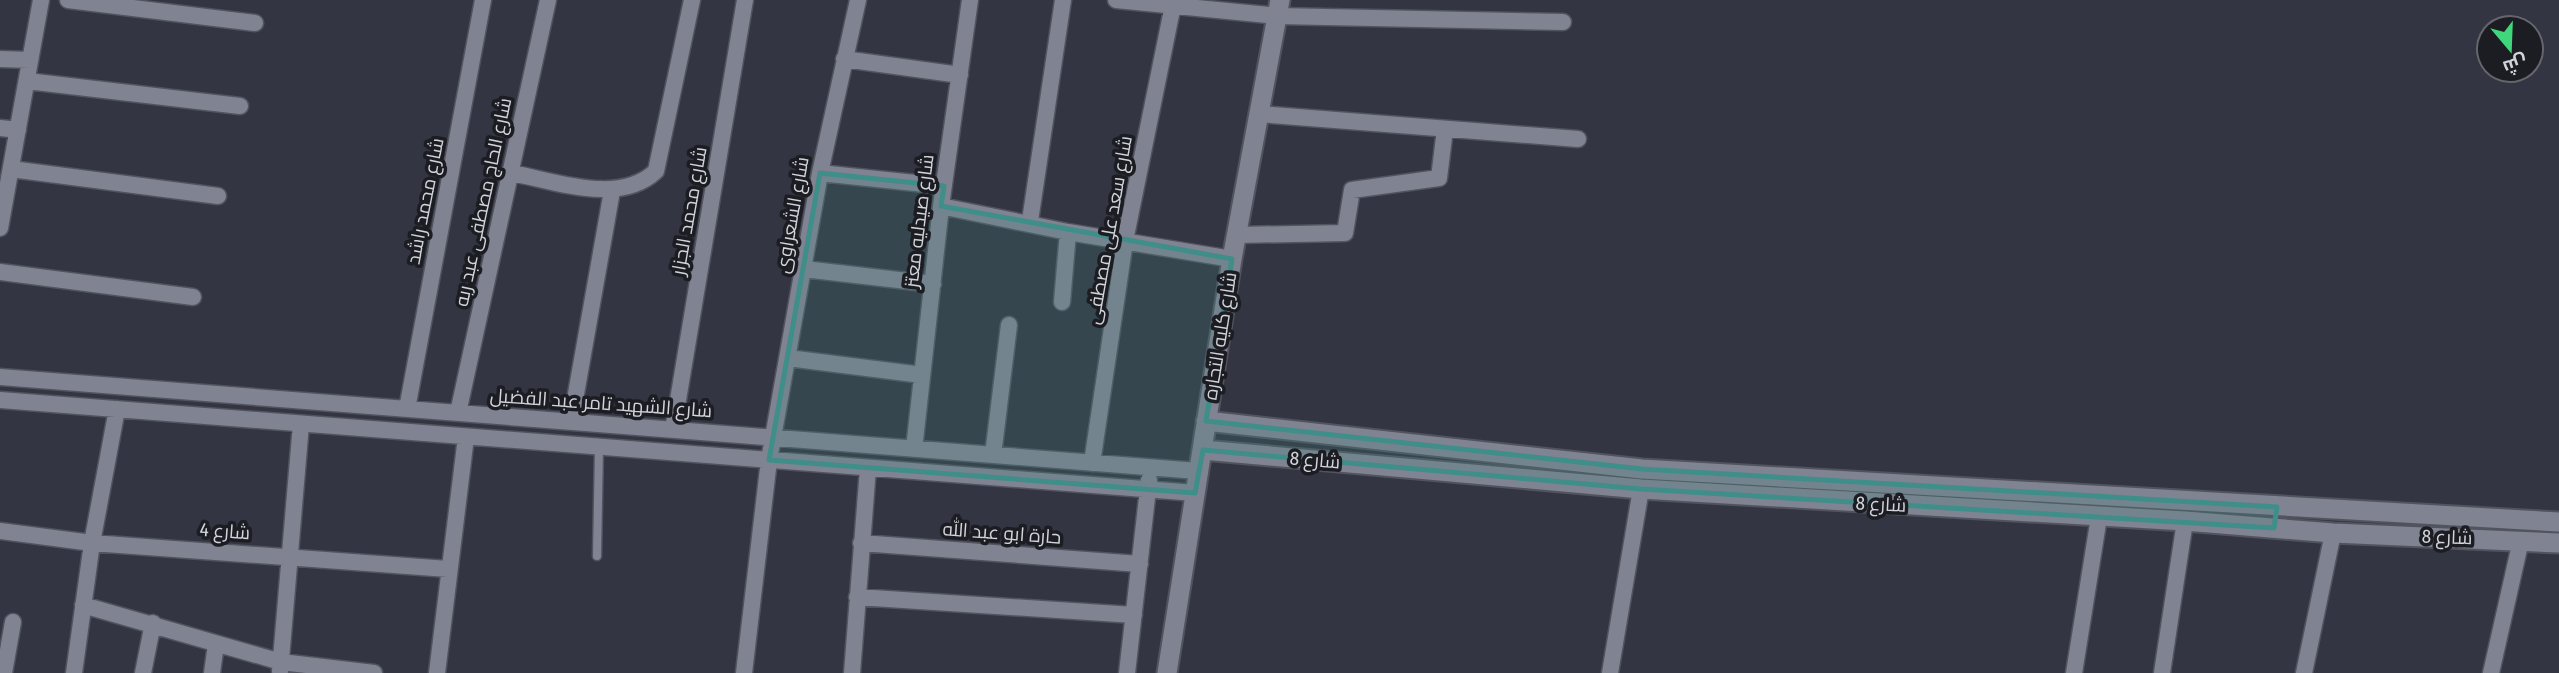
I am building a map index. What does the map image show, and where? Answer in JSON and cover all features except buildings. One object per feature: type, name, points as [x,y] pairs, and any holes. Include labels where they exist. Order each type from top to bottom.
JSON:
[{"type":"street","points":[[0,228],[41,0]]},
{"type":"street","points":[[68,0],[255,23]]},
{"type":"street","name":"شارع محمد راشد","points":[[407,409],[484,0]]},
{"type":"street","name":"شارع الحاج مصطفى عبد ربه","points":[[458,413],[548,0]]},
{"type":"street","points":[[511,173],[612,191],[635,187],[656,171],[692,0]]},
{"type":"street","name":"شارع محمد الجزار","points":[[673,430],[745,0]]},
{"type":"street","name":"شارع الشعراوى","points":[[744,673],[769,460],[820,173],[859,0]]},
{"type":"street","name":"شارع صيدليه معتز","points":[[914,449],[941,205],[970,0]]},
{"type":"street","points":[[1030,221],[1063,0]]},
{"type":"street","points":[[1116,0],[1563,22]]},
{"type":"street","name":"شارع سعد على مصطفى","points":[[1092,463],[1125,241],[1174,3]]},
{"type":"street","name":"شارع كليه التجاره","points":[[1167,673],[1232,259],[1279,8]]},
{"type":"street","points":[[844,58],[960,75]]},
{"type":"street","points":[[0,59],[30,60]]},
{"type":"street","points":[[27,81],[240,106]]},
{"type":"street","points":[[1259,114],[1578,139]]},
{"type":"street","points":[[0,128],[18,130]]},
{"type":"street","points":[[1237,235],[1346,233],[1352,190],[1439,178],[1445,129]]},
{"type":"street","points":[[10,169],[218,196]]},
{"type":"street","points":[[820,173],[944,186]]},
{"type":"street","points":[[571,422],[612,191]]},
{"type":"street","points":[[941,205],[1030,221],[1068,232],[1232,259]]},
{"type":"street","points":[[1062,302],[1068,232]]},
{"type":"street","points":[[804,269],[933,284]]},
{"type":"street","points":[[0,272],[193,297]]},
{"type":"street","points":[[993,455],[1009,325]]},
{"type":"street","points":[[788,358],[922,375]]},
{"type":"street","name":"شارع الشهيد تامر عبد الفضيل","points":[[0,377],[1198,471]]},
{"type":"street","points":[[0,400],[1195,493]]},
{"type":"street","points":[[74,673],[92,543],[117,410]]},
{"type":"street","name":"شارع 8","points":[[1206,421],[1642,469],[2559,522]]},
{"type":"street","points":[[280,668],[301,424]]},
{"type":"street","points":[[437,673],[466,437]]},
{"type":"street","name":"شارع 8","points":[[1203,450],[1641,489],[2185,521],[2333,533],[2559,543]]},
{"type":"street","points":[[1127,673],[1151,467]]},
{"type":"street","points":[[852,673],[868,468]]},
{"type":"street","points":[[1741,495],[1743,475]]},
{"type":"street","points":[[1610,673],[1641,489]]},
{"type":"street","points":[[2274,528],[2277,507]]},
{"type":"street","points":[[2074,673],[2099,517]]},
{"type":"street","points":[[2162,673],[2185,521]]},
{"type":"street","name":"شارع 4","points":[[0,531],[92,543],[448,569]]},
{"type":"street","points":[[2304,673],[2333,533]]},
{"type":"street","points":[[2491,673],[2521,540]]},
{"type":"street","name":"حارة ابو عبد الله","points":[[861,543],[1140,565]]},
{"type":"street","points":[[856,597],[1135,615]]},
{"type":"street","points":[[83,605],[153,623],[280,668],[374,673]]},
{"type":"street","points":[[4,673],[13,622]]},
{"type":"street","points":[[143,673],[153,623]]},
{"type":"street","points":[[212,673],[216,644]]},
{"type":"lane","points":[[597,556],[599,447]]},
{"type":"highlighted area","points":[[820,173],[944,186],[941,206],[1232,259],[1206,421],[1642,469],[2277,507],[2274,528],[1641,489],[1203,450],[1195,493],[769,460]]}]
